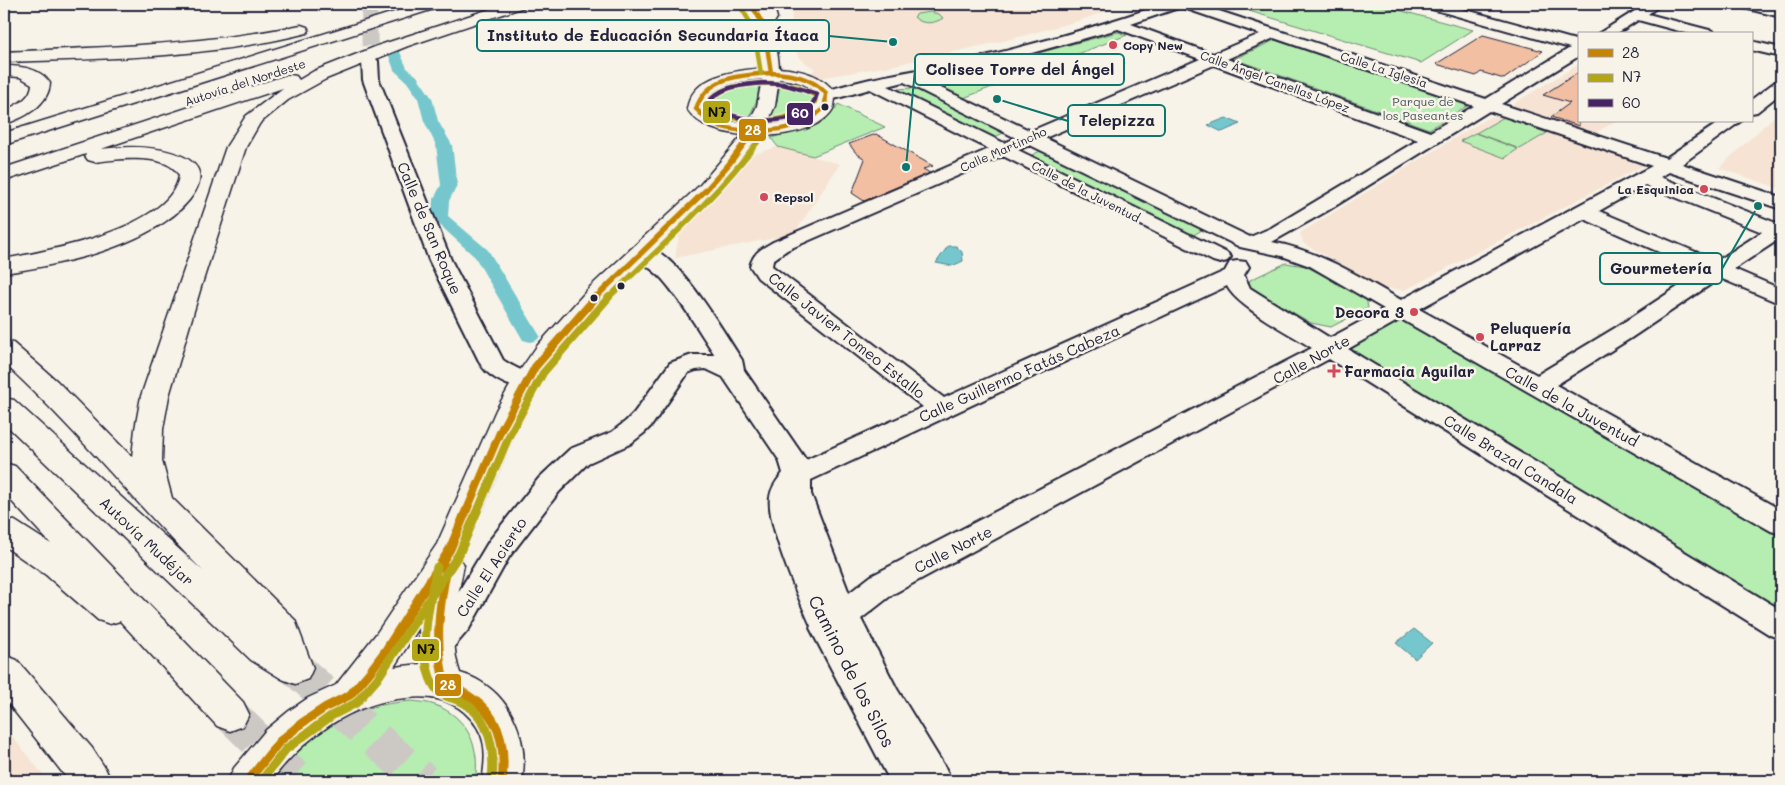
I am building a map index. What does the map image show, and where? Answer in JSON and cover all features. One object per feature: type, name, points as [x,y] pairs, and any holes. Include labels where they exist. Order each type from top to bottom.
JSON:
[{"type":"main road","name":"Autovía del Nordeste","points":[[4,139],[435,4]]},
{"type":"main road","name":"Autovía del Nordeste","points":[[4,159],[486,4]]},
{"type":"main road","points":[[4,176],[519,4]]},
{"type":"main road","points":[[350,695],[386,650],[450,549],[501,430],[527,382],[554,343],[600,292],[706,190],[729,164],[754,130],[768,100],[771,73],[764,26],[752,4]]},
{"type":"main road","points":[[764,26],[769,18],[765,4]]},
{"type":"main road","points":[[4,57],[155,50],[217,44],[292,32],[397,5]]},
{"type":"main road","points":[[4,127],[397,5]]},
{"type":"main road","points":[[158,505],[147,461],[149,429],[155,396],[236,147],[253,120],[282,96],[320,75],[402,43]]},
{"type":"main road","points":[[4,71],[17,72],[33,77],[41,83],[42,88],[29,105],[4,118]]},
{"type":"main road","points":[[771,73],[799,77],[822,90],[827,101],[823,109],[808,120],[784,128],[754,130],[725,127],[703,118],[696,109],[697,99],[704,90],[718,82],[740,76],[771,73]]},
{"type":"main road","points":[[4,176],[84,157],[128,153],[160,156],[180,162],[188,170],[191,178],[186,192],[178,201],[152,220],[131,231],[88,247],[4,266]]},
{"type":"main road","points":[[4,349],[47,387],[79,419],[158,505]]},
{"type":"main road","name":"Autovía Mudéjar","points":[[4,407],[264,649],[295,668],[283,630],[158,505]]},
{"type":"main road","points":[[4,474],[230,714],[78,582],[36,550],[4,530]]},
{"type":"main road","points":[[445,684],[437,660],[435,646],[450,549]]},
{"type":"main road","points":[[4,671],[92,774]]},
{"type":"main road","points":[[248,781],[279,742],[302,723],[326,707],[350,695],[390,683],[428,681],[445,684],[464,691],[480,702],[493,716],[501,734],[504,755],[502,781]]},
{"type":"street","points":[[822,90],[840,90],[907,78],[1070,31],[1153,4]]},
{"type":"street","points":[[822,90],[840,83],[1016,53],[1178,4]]},
{"type":"street","name":"Calle La Iglesia","points":[[1185,4],[1490,104],[1781,203]]},
{"type":"street","points":[[1430,4],[1578,48]]},
{"type":"street","points":[[1609,32],[1656,4]]},
{"type":"street","points":[[1745,4],[1781,12]]},
{"type":"street","points":[[1638,16],[1700,32]]},
{"type":"street","name":"Calle Ángel Canellas López","points":[[1117,24],[1433,139]]},
{"type":"street","name":"Calle Martincho","points":[[763,257],[780,246],[1274,33]]},
{"type":"street","points":[[1752,45],[1781,53]]},
{"type":"street","name":"Calle Guillermo Fatás Cabeza","points":[[797,475],[1211,286],[1244,262],[1278,232],[1578,49]]},
{"type":"street","name":"Calle de San Roque","points":[[370,71],[440,260],[487,355],[502,372],[527,382]]},
{"type":"street","name":"Calle de la Juventud","points":[[907,78],[1029,138],[1244,262]]},
{"type":"street","name":"Calle de la Juventud","points":[[872,84],[1002,149],[1244,262],[1282,250],[1308,257],[1537,386],[1776,512]]},
{"type":"street","points":[[1756,101],[1781,85]]},
{"type":"street","name":"Calle Norte","points":[[835,621],[882,586],[1331,348],[1668,166],[1731,122]]},
{"type":"street","points":[[1645,178],[1780,230]]},
{"type":"street","points":[[1584,211],[1781,297]]},
{"type":"street","points":[[1537,386],[1780,230]]},
{"type":"street","name":"Camino de los Silos","points":[[642,251],[658,262],[678,285],[730,360],[732,371],[792,458],[797,475],[798,494],[832,585],[835,621],[909,781]]},
{"type":"street","name":"Calle Javier Tomeo Estallo","points":[[763,257],[760,266],[766,273],[941,408]]},
{"type":"street","name":"Calle Brazal Candala","points":[[1244,262],[1331,348],[1781,626]]},
{"type":"street","name":"Calle El Acierto","points":[[435,646],[458,620],[507,538],[558,475],[579,456],[621,438],[635,427],[643,419],[679,368],[689,363],[706,361],[724,364],[732,371]]},
{"type":"street","name":"Camino de los Silos","points":[[797,475],[789,484],[784,494],[786,515],[807,580],[877,682],[933,781]]},
{"type":"street","name":"Calle Norte","points":[[832,585],[855,588],[882,586]]},
{"type":"shaded area","points":[[792,4],[1127,4],[1078,21],[1007,40],[890,66],[819,78],[809,75],[815,69],[801,59],[791,45]]},
{"type":"shaded area","points":[[1578,65],[1578,122],[1614,122],[1592,135],[1517,111],[1513,104]]},
{"type":"shaded area","points":[[1781,110],[1781,189],[1719,168]]},
{"type":"shaded area","points":[[1508,116],[1646,164],[1405,290],[1384,288],[1304,244],[1300,233],[1489,117]]},
{"type":"shaded area","name":"Repsol","points":[[778,147],[840,164],[794,234],[675,258],[680,230],[748,156]]},
{"type":"shaded area","points":[[4,726],[48,781],[4,781]]},
{"type":"green space","points":[[1264,4],[1376,4],[1473,30],[1421,63],[1249,11]]},
{"type":"green space","points":[[930,12],[939,14],[943,18],[936,22],[928,23],[917,20],[914,17],[917,14]]},
{"type":"green space","points":[[1118,32],[1127,35],[961,99],[933,84],[931,81]]},
{"type":"green space","name":"Parque de los Paseantes","points":[[1275,40],[1469,105],[1429,129],[1234,59]]},
{"type":"green space","points":[[760,77],[757,100],[745,126],[712,119],[701,103],[715,87]]},
{"type":"green space","points":[[781,78],[810,85],[821,98],[810,112],[799,119],[768,126],[777,101]]},
{"type":"green space","points":[[925,87],[1013,129],[985,141],[885,90]]},
{"type":"green space","points":[[838,104],[885,127],[813,156],[778,147],[771,138],[818,123],[833,112]]},
{"type":"green space","points":[[1504,117],[1547,133],[1520,149],[1476,133]]},
{"type":"green space","points":[[1475,133],[1518,149],[1505,158],[1460,141]]},
{"type":"green space","points":[[1045,149],[1207,227],[1187,239],[1025,158]]},
{"type":"green space","points":[[1286,263],[1305,266],[1366,297],[1368,308],[1331,327],[1311,323],[1248,286],[1250,280]]},
{"type":"green space","points":[[1404,318],[1781,523],[1781,617],[1349,350]]},
{"type":"green space","points":[[412,701],[432,704],[446,710],[464,726],[474,746],[476,757],[475,781],[269,781],[298,748],[331,724],[368,708]]},
{"type":"water","points":[[1226,118],[1240,124],[1222,132],[1208,125]]},
{"type":"water","points":[[948,246],[956,246],[962,252],[963,261],[952,266],[936,263]]},
{"type":"water","points":[[1414,629],[1432,643],[1415,659],[1396,643]]},
{"type":"building","points":[[1483,35],[1543,51],[1504,79],[1481,72],[1476,76],[1436,64]]},
{"type":"building","points":[[1578,73],[1579,126],[1551,117],[1570,103],[1543,95]]},
{"type":"building","points":[[876,134],[933,166],[923,169],[930,173],[864,201],[852,193],[865,159],[856,153],[849,144]]},
{"type":"waterway","points":[[394,53],[401,70],[412,79],[425,98],[431,121],[444,145],[449,185],[441,201],[439,217],[482,254],[530,336]]},
{"type":"tunnel","points":[[369,6],[370,61]]},
{"type":"tunnel","points":[[295,668],[423,781]]},
{"type":"tunnel","points":[[230,714],[298,781]]},
{"type":"transit line","name":"28","points":[[751,4],[764,26],[771,73]]},
{"type":"transit line","name":"N7","points":[[742,9],[754,29],[761,74]]},
{"type":"transit line","name":"28","points":[[771,73],[794,75],[808,79],[826,93],[825,107],[815,117],[803,123],[790,127],[760,130],[745,130],[718,125],[707,120],[696,109],[700,98],[706,90],[715,84],[737,77],[771,73]]},
{"type":"transit line","name":"60","points":[[762,83],[783,84],[817,94],[813,105],[804,112],[776,120],[744,119],[729,116],[707,105],[716,94],[723,91],[739,86],[762,83]]},
{"type":"transit line","name":"N7","points":[[771,83],[798,87],[816,96],[815,102],[805,110],[792,115],[761,121],[730,117],[717,112],[707,105],[711,99],[725,90],[745,85],[771,83]]},
{"type":"transit line","name":"28","points":[[248,781],[279,742],[302,723],[326,707],[350,695],[369,673],[386,650],[450,549],[501,430],[535,367],[600,292],[706,190],[729,164],[754,130]]},
{"type":"transit line","name":"N7","points":[[261,781],[286,749],[331,716],[356,703],[377,679],[459,554],[510,434],[543,373],[607,299],[713,197],[737,170],[762,136]]},
{"type":"transit line","name":"N7","points":[[437,567],[426,630],[427,662],[431,677],[438,691],[463,702],[480,717],[490,736],[493,757],[492,779]]},
{"type":"transit line","name":"28","points":[[447,567],[441,597],[437,640],[441,669],[445,684],[475,699],[486,709],[494,721],[500,734],[503,748],[502,781]]},
{"type":"place","name":"Instituto de Educación Secundaria Ítaca","points":[[893,42]]},
{"type":"place","name":"Copy New","points":[[1113,45]]},
{"type":"place","name":"Telepizza","points":[[997,99]]},
{"type":"place","name":"Colisee Torre del Ángel","points":[[906,167]]},
{"type":"place","name":"La Esquinica","points":[[1704,189]]},
{"type":"place","name":"Repsol","points":[[764,197]]},
{"type":"place","name":"Gourmetería","points":[[1758,206]]},
{"type":"place","name":"Decora 3","points":[[1414,312]]},
{"type":"place","name":"Peluquería Larraz","points":[[1480,337]]},
{"type":"place","name":"Farmacia Aguilar","points":[[1334,371]]}]
